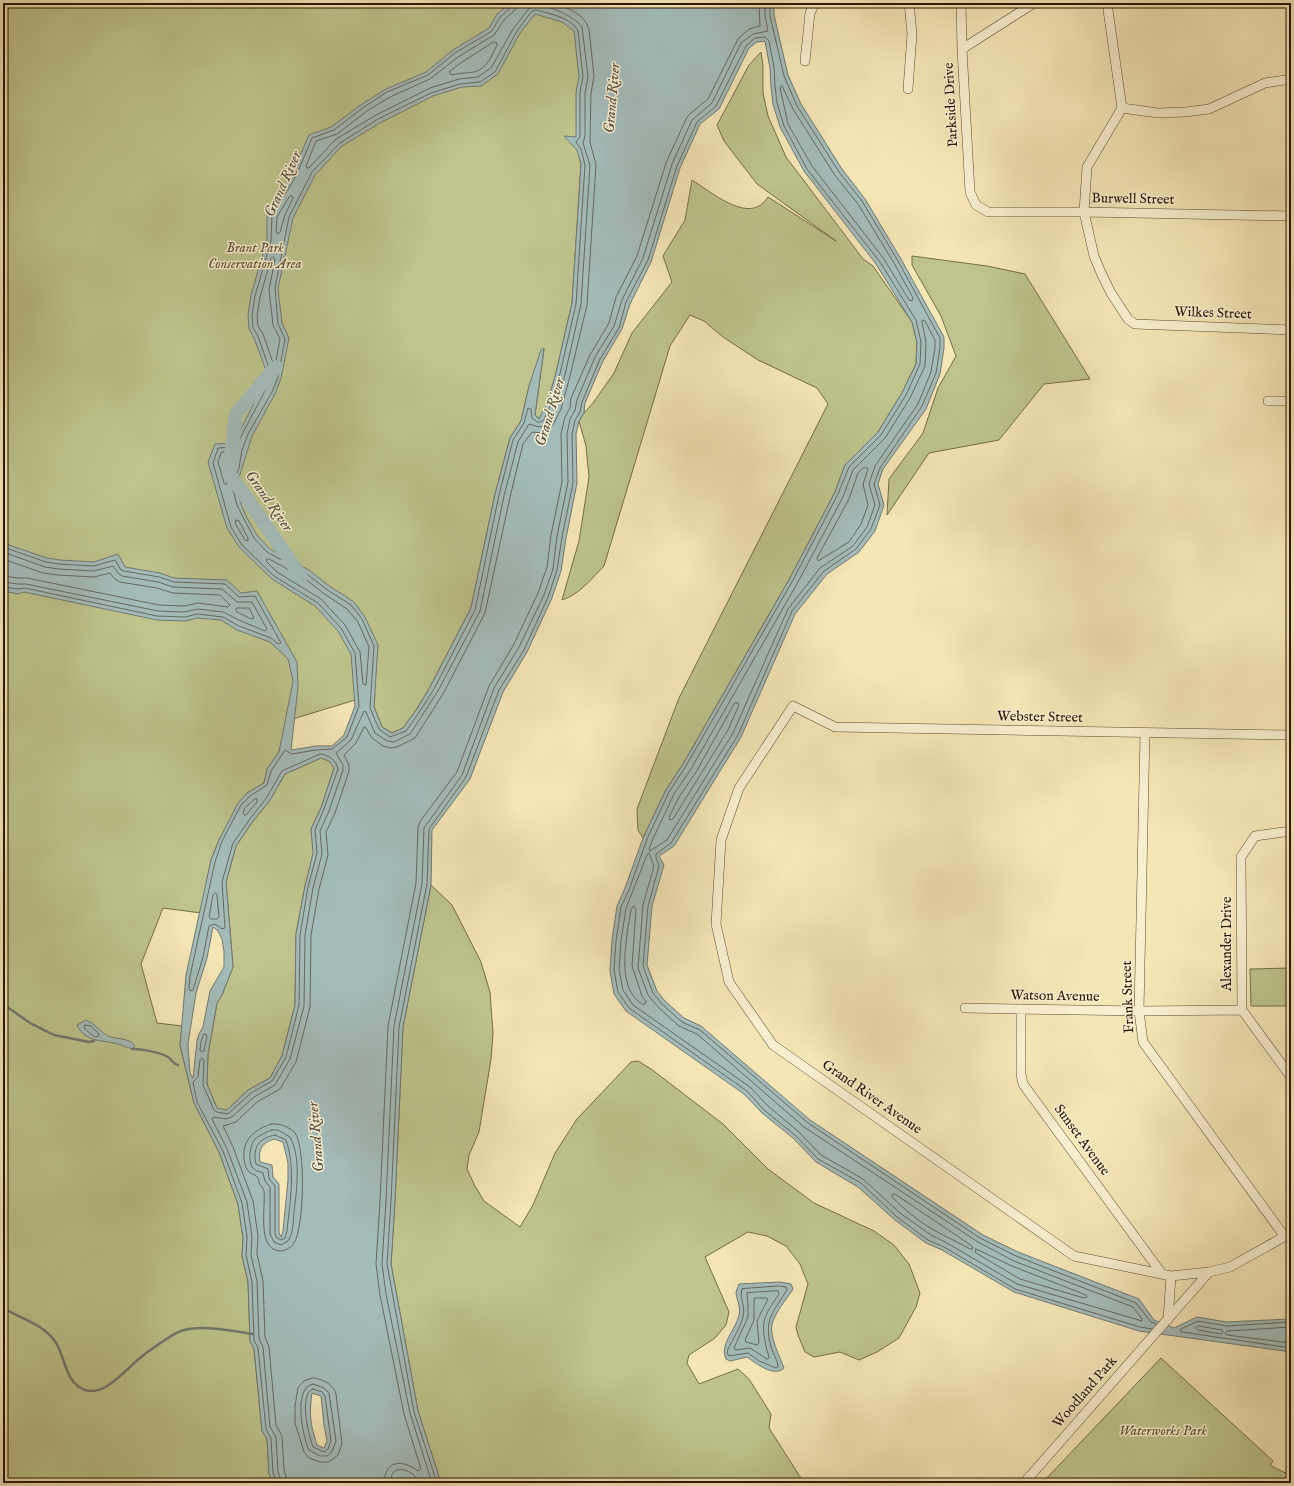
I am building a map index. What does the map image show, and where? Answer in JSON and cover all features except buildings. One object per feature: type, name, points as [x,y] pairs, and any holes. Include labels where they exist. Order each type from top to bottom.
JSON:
[{"type":"street","points":[[805,61],[810,13],[815,3]]},
{"type":"street","points":[[908,89],[912,34],[909,3]]},
{"type":"street","name":"Parkside Drive","points":[[961,3],[970,192],[976,204]]},
{"type":"street","points":[[962,49],[1034,3]]},
{"type":"street","points":[[1084,212],[1087,167],[1122,108],[1107,3]]},
{"type":"street","points":[[1122,108],[1158,113],[1208,109],[1265,83],[1291,79]]},
{"type":"street","name":"Burwell Street","points":[[976,204],[988,212],[1084,212],[1291,216]]},
{"type":"street","name":"Wilkes Street","points":[[1084,212],[1094,256],[1102,275],[1115,300],[1128,319],[1135,324],[1291,330]]},
{"type":"street","points":[[1268,401],[1291,401]]},
{"type":"street","name":"Webster Street","points":[[793,706],[835,727],[1291,735]]},
{"type":"street","name":"Grand River Avenue","points":[[793,706],[739,788],[721,840],[716,924],[729,982],[773,1045],[1074,1256],[1167,1275],[1209,1272],[1230,1267],[1288,1235]]},
{"type":"street","name":"Frank Street","points":[[1145,733],[1140,1011],[1143,1042],[1288,1235]]},
{"type":"street","name":"Alexander Drive","points":[[1291,831],[1255,836],[1241,857],[1242,1010],[1291,1077]]},
{"type":"street","name":"Watson Avenue","points":[[965,1008],[1140,1011],[1242,1010]]},
{"type":"street","name":"Sunset Avenue","points":[[1021,1009],[1021,1074],[1023,1084],[1167,1275]]},
{"type":"street","name":"Woodland Park","points":[[1024,1483],[1209,1272]]},
{"type":"street","points":[[1167,1275],[1168,1320]]},
{"type":"green space","name":"Brant Park Conservation Area","points":[[3,3],[618,3],[579,157],[581,164],[572,303],[555,377],[547,403],[540,419],[535,415],[544,349],[529,386],[521,421],[510,438],[495,494],[471,608],[430,687],[417,709],[403,728],[392,733],[382,727],[374,707],[375,694],[286,721],[279,752],[267,769],[264,783],[247,793],[219,840],[211,860],[201,913],[163,908],[141,964],[157,1023],[182,1026],[180,1045],[194,1103],[219,1152],[238,1204],[243,1238],[242,1256],[248,1282],[250,1341],[254,1349],[262,1431],[267,1439],[269,1473],[273,1483],[3,1483]]},
{"type":"green space","points":[[761,52],[763,66],[763,93],[768,116],[786,157],[863,259],[873,266],[912,322],[917,342],[916,364],[902,393],[878,432],[845,465],[835,492],[790,578],[683,764],[666,790],[643,838],[638,830],[637,809],[679,698],[828,404],[817,388],[758,360],[723,337],[704,321],[690,315],[670,346],[604,566],[580,590],[562,600],[579,541],[589,477],[586,446],[579,421],[614,373],[632,333],[672,282],[663,256],[685,220],[692,180],[724,201],[743,208],[759,206],[768,197],[836,241],[757,184],[724,141],[717,125],[749,65]]},
{"type":"green space","points":[[912,256],[987,266],[1025,274],[1090,379],[1044,384],[999,440],[929,453],[887,515],[889,479],[923,433],[938,388],[956,356],[941,316],[912,265]]},
{"type":"green space","points":[[321,758],[329,761],[334,768],[321,808],[311,829],[314,853],[305,886],[296,934],[295,1005],[282,1056],[270,1078],[248,1090],[227,1110],[217,1109],[207,1084],[208,1054],[217,1003],[222,995],[233,967],[226,882],[236,846],[270,800],[285,774]]},
{"type":"green space","points":[[431,885],[452,905],[481,962],[490,992],[493,1033],[491,1059],[479,1132],[469,1155],[467,1169],[484,1201],[520,1227],[533,1205],[555,1153],[577,1119],[631,1062],[638,1061],[651,1069],[723,1124],[768,1169],[814,1203],[874,1231],[894,1245],[909,1264],[920,1293],[916,1307],[899,1338],[877,1352],[859,1360],[840,1352],[814,1357],[805,1352],[796,1327],[808,1284],[800,1264],[786,1246],[767,1236],[748,1232],[705,1257],[729,1312],[726,1325],[715,1338],[689,1355],[687,1363],[699,1384],[738,1369],[749,1379],[771,1414],[769,1428],[804,1483],[441,1483],[418,1411],[391,1264],[403,1027]]},
{"type":"green space","points":[[1291,968],[1291,1006],[1251,1006],[1250,969]]},
{"type":"green space","name":"Waterworks Park","points":[[1161,1358],[1273,1461],[1270,1465],[1291,1476],[1291,1483],[1042,1483]]},
{"type":"water","points":[[510,3],[774,3],[774,15],[788,75],[801,104],[842,169],[865,199],[901,259],[944,337],[940,374],[926,409],[883,469],[878,484],[884,505],[875,531],[859,552],[827,574],[795,614],[741,737],[674,846],[659,856],[664,865],[652,906],[647,965],[657,991],[665,1001],[684,1018],[701,1026],[810,1120],[983,1235],[1018,1252],[1139,1299],[1154,1320],[1174,1328],[1197,1317],[1227,1322],[1288,1319],[1291,1317],[1291,1352],[1139,1331],[1014,1292],[942,1250],[926,1243],[895,1220],[858,1187],[816,1162],[793,1138],[762,1113],[744,1094],[626,1011],[614,994],[610,971],[612,940],[617,906],[643,838],[666,790],[683,764],[790,578],[835,492],[845,465],[878,432],[902,393],[916,364],[917,342],[912,322],[876,264],[804,171],[780,127],[773,104],[770,68],[765,41],[757,42],[749,48],[719,109],[700,124],[680,168],[651,262],[630,304],[622,329],[603,361],[585,403],[584,413],[579,421],[576,434],[577,483],[561,571],[552,598],[527,652],[503,692],[470,779],[432,830],[431,885],[403,1027],[391,1264],[418,1411],[441,1483],[410,1483],[401,1477],[398,1483],[273,1483],[269,1474],[267,1439],[262,1431],[254,1349],[250,1341],[248,1282],[242,1256],[243,1238],[238,1204],[219,1152],[194,1103],[180,1045],[186,975],[211,860],[219,840],[238,803],[247,793],[264,783],[267,769],[279,752],[293,681],[288,659],[270,642],[237,630],[221,620],[197,618],[186,621],[157,620],[24,592],[18,594],[3,591],[3,543],[47,558],[60,560],[94,562],[118,554],[125,567],[160,573],[174,578],[227,580],[241,593],[257,591],[297,662],[298,687],[291,750],[316,746],[332,746],[344,735],[355,706],[351,654],[338,631],[315,606],[272,579],[239,547],[227,528],[208,462],[215,444],[234,443],[263,385],[266,370],[249,329],[248,315],[251,295],[267,240],[267,214],[292,174],[309,135],[331,127],[362,104],[386,89],[426,72],[453,50],[489,28],[497,14]],"holes":[[[535,14],[562,22],[574,31],[579,77],[576,92],[576,137],[564,136],[577,150],[581,164],[572,303],[555,377],[547,403],[539,419],[535,415],[544,348],[541,350],[529,386],[521,421],[510,438],[495,494],[471,608],[417,709],[403,728],[392,733],[382,727],[374,707],[378,645],[365,617],[354,602],[328,585],[309,570],[270,549],[257,535],[247,518],[236,487],[252,436],[275,394],[281,378],[289,338],[282,323],[278,289],[293,218],[315,175],[342,146],[380,123],[433,96],[462,87],[481,86],[498,74],[520,33]],[[321,758],[329,761],[334,768],[321,808],[311,829],[313,853],[296,934],[295,1005],[282,1056],[270,1078],[248,1090],[227,1110],[217,1108],[207,1084],[208,1054],[217,1003],[222,995],[233,967],[226,882],[236,846],[270,800],[285,774]],[[213,927],[218,931],[222,939],[224,967],[210,991],[203,1027],[197,1041],[193,1078],[190,1073],[188,1044],[196,993],[207,958]],[[274,1139],[283,1142],[288,1163],[288,1180],[283,1231],[281,1237],[279,1233],[279,1184],[273,1177],[272,1165],[260,1162],[260,1150],[266,1142]],[[312,1393],[321,1396],[327,1441],[324,1448],[317,1445],[311,1419]]]},
{"type":"water","points":[[86,1020],[108,1036],[130,1041],[135,1046],[132,1049],[117,1044],[92,1039],[86,1036],[81,1032],[77,1025]]},
{"type":"water","points":[[780,1282],[791,1284],[793,1289],[774,1319],[771,1329],[773,1340],[784,1368],[780,1371],[770,1370],[760,1366],[747,1357],[730,1361],[726,1359],[724,1353],[726,1342],[739,1315],[736,1293],[739,1284]]},
{"type":"waterway","name":"Grand River","points":[[276,367],[236,414],[229,473],[301,576]]},
{"type":"waterway","points":[[3,1004],[30,1023],[54,1035],[89,1042],[94,1041]]},
{"type":"waterway","points":[[132,1049],[145,1050],[160,1054],[168,1057],[178,1065]]},
{"type":"waterway","points":[[3,1308],[37,1325],[49,1334],[58,1346],[66,1368],[73,1381],[85,1390],[93,1391],[108,1386],[148,1352],[178,1332],[188,1329],[207,1328],[253,1334]]}]
